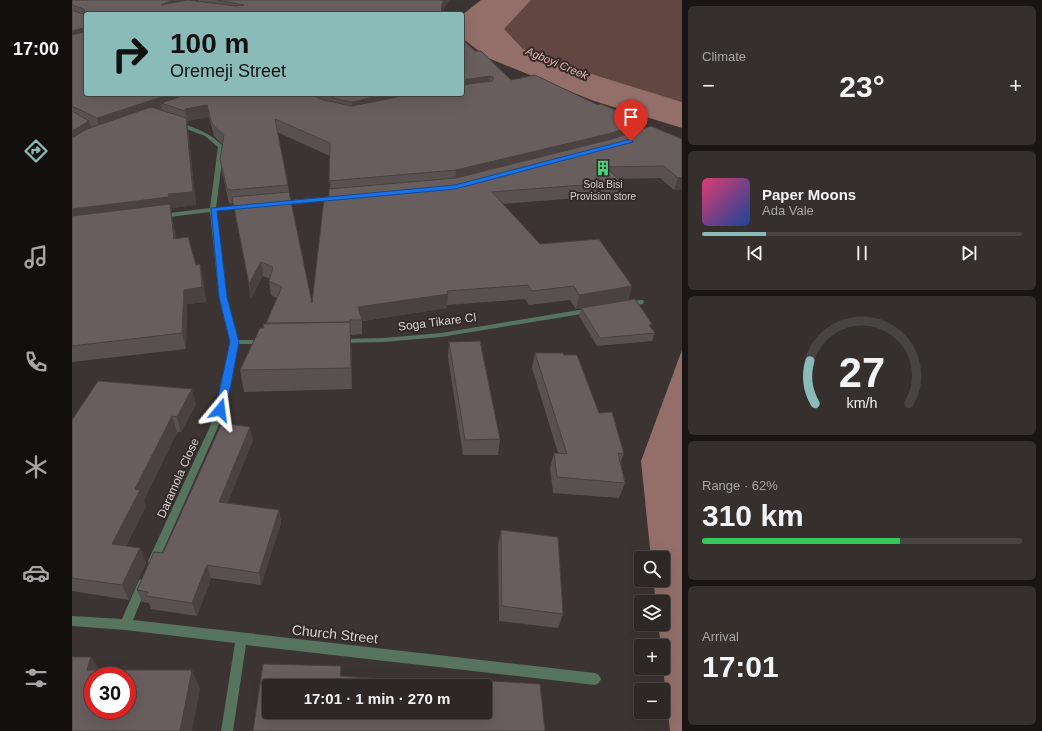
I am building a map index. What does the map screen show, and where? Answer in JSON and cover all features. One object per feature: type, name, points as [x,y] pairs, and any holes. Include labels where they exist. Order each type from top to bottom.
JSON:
[{"type":"street","name":"Daramola Close","points":[[124,625],[217,420],[226,389],[234,342],[223,297],[213,209],[221,147],[216,141],[204,134],[170,121]]},
{"type":"street","points":[[274,203],[342,197]]},
{"type":"street","points":[[150,217],[251,206]]},
{"type":"street","points":[[617,306],[640,302]]},
{"type":"street","name":"Soga Tikare Cl","points":[[330,342],[384,340],[440,335],[602,309]]},
{"type":"street","points":[[234,342],[274,342]]},
{"type":"street","name":"Church Street","points":[[72,620],[595,679]]},
{"type":"street","points":[[227,731],[241,638]]},
{"type":"shaded area","points":[[531,0],[682,0],[682,102],[598,76],[523,49],[503,29]]},
{"type":"water","name":"Agboyi Creek","points":[[481,0],[531,0],[504,29],[523,49],[598,76],[682,102],[682,128],[594,101],[488,58],[464,40],[464,13]]},
{"type":"water","points":[[682,350],[682,731],[670,731],[669,719],[670,719],[670,683],[665,683],[664,675],[670,675],[670,639],[660,639],[659,631],[670,631],[670,595],[655,595],[654,587],[670,587],[670,551],[650,551],[641,461]]},
{"type":"building","points":[[72,0],[173,0],[161,5],[187,0],[236,6],[244,5],[217,0],[444,0],[441,12],[85,12],[84,9],[72,5]]},
{"type":"building","points":[[72,10],[83,14],[84,13],[84,32],[83,28],[72,31]]},
{"type":"building","points":[[84,32],[84,96],[165,96],[97,118],[72,106],[72,35]]},
{"type":"building","points":[[464,42],[475,51],[481,51],[511,80],[535,75],[598,105],[601,104],[644,122],[608,134],[456,170],[329,181],[330,143],[275,119],[288,185],[231,190],[227,189],[220,159],[224,135],[212,124],[207,105],[185,109],[185,111],[161,103],[182,96],[313,96],[324,100],[352,106],[402,96],[464,96],[464,85],[492,81],[494,78],[490,76],[464,80]]},
{"type":"building","points":[[329,96],[379,96],[352,102]]},
{"type":"building","points":[[151,107],[186,118],[193,192],[168,194],[169,197],[72,209],[72,138],[87,129]]},
{"type":"building","points":[[72,111],[89,121],[72,131]]},
{"type":"building","points":[[651,126],[682,139],[682,177],[678,178],[664,166],[606,167],[621,182],[492,192],[540,244],[599,239],[632,286],[579,295],[574,286],[532,291],[528,285],[447,291],[448,294],[358,307],[362,320],[350,320],[350,322],[266,323],[282,287],[269,281],[273,267],[261,262],[249,284],[232,197],[289,192],[312,303],[324,199],[329,198],[329,189],[456,178],[612,139]]},
{"type":"building","points":[[170,204],[174,239],[188,237],[196,265],[200,264],[202,287],[184,290],[182,333],[72,346],[72,216]]},
{"type":"building","points":[[635,299],[652,324],[649,325],[655,333],[600,338],[581,308]]},
{"type":"building","points":[[350,322],[351,368],[240,370],[260,328],[264,328],[263,324]]},
{"type":"building","points":[[480,341],[500,439],[465,440],[449,342]]},
{"type":"building","points":[[535,353],[563,353],[564,355],[577,355],[599,413],[612,412],[624,454],[618,453],[625,483],[557,477],[554,453],[567,454]]},
{"type":"building","points":[[98,381],[192,389],[177,417],[172,416],[135,489],[140,490],[112,544],[140,548],[122,585],[72,578],[72,420]]},
{"type":"building","points":[[222,423],[250,427],[219,502],[279,510],[259,573],[207,565],[192,603],[146,596],[148,592],[137,590],[154,552],[163,553]]},
{"type":"building","points":[[501,530],[558,537],[563,614],[502,606]]},
{"type":"building","points":[[72,657],[91,657],[88,667],[84,667],[84,719],[136,719],[136,670],[192,670],[180,731],[72,731]]},
{"type":"building","points":[[263,664],[341,666],[340,676],[385,679],[262,679],[262,719],[492,719],[492,681],[540,684],[545,731],[253,731]]},
{"type":"place","name":"Sola Bisi Provision store","points":[[603,168]]},
{"type":"route","points":[[220,410],[226,389],[234,342],[223,297],[219,249],[213,209],[455,187],[505,173],[607,149],[631,141]]}]
